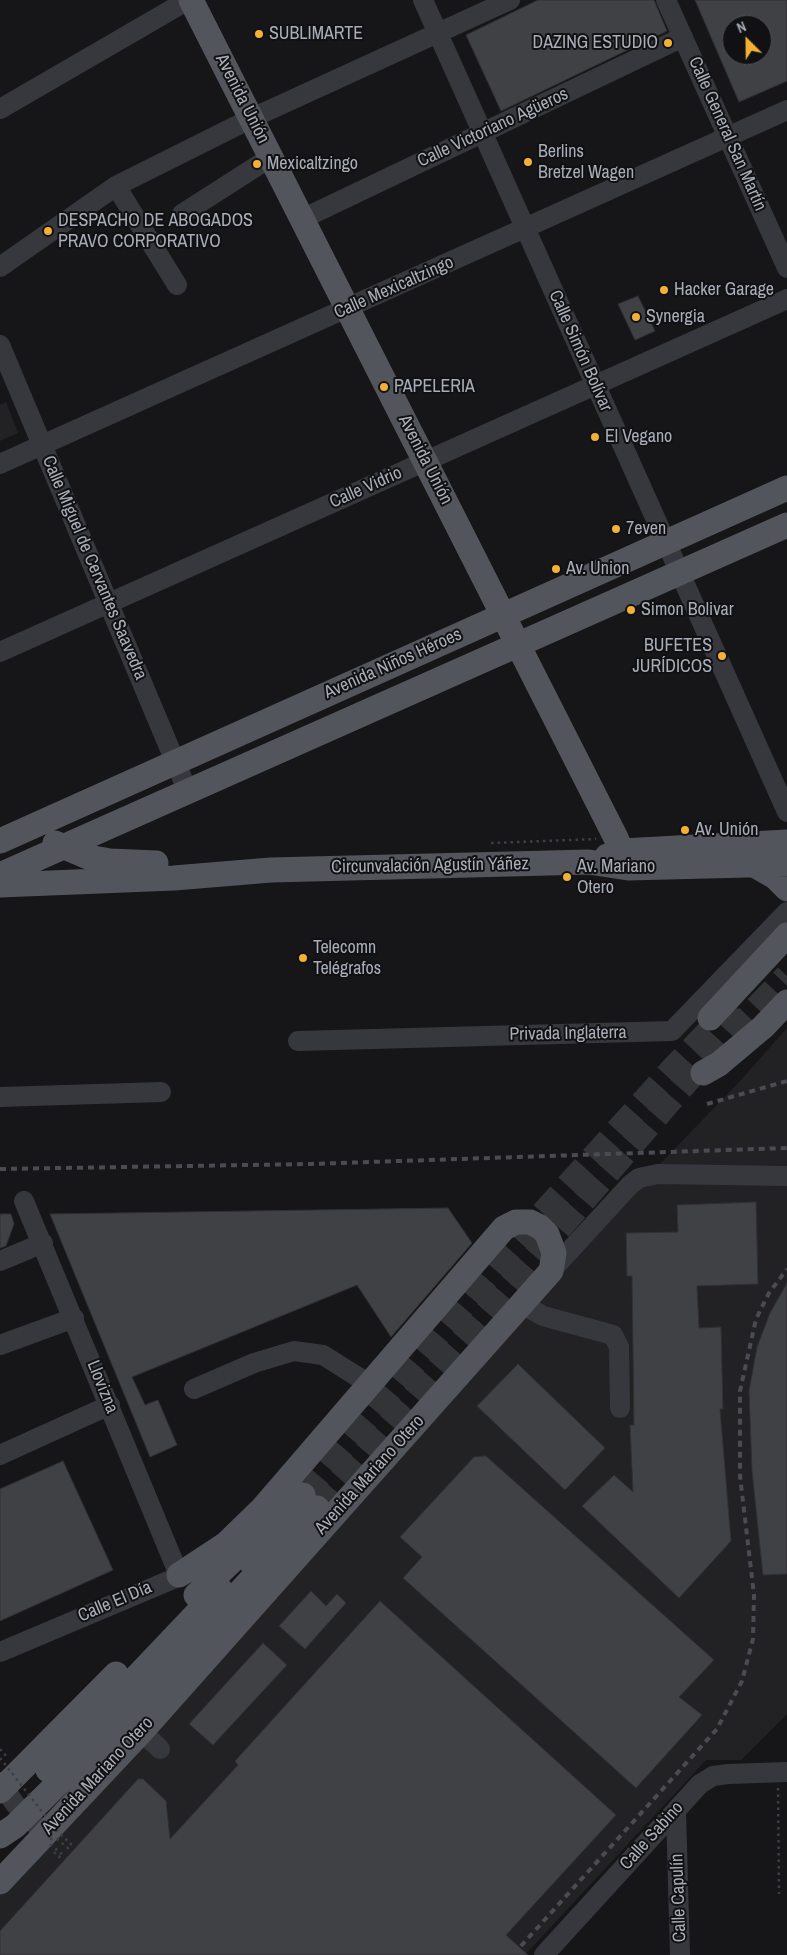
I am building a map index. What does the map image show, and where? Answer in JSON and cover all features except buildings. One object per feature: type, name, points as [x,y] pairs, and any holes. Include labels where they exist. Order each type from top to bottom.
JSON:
[{"type":"main road","name":"Avenida Unión","points":[[189,0],[252,118],[625,859]]},
{"type":"main road","name":"Avenida Niños Héroes","points":[[0,842],[503,614],[787,488]]},
{"type":"main road","name":"Avenida Niños Héroes","points":[[0,875],[519,646],[787,525]]},
{"type":"main road","name":"Circunvalación Agustín Yáñez","points":[[27,830],[62,847],[110,861],[271,870]]},
{"type":"main road","name":"Circunvalación Agustín Yáñez","points":[[0,885],[174,878],[271,870],[588,862],[787,842]]},
{"type":"main road","name":"Circunvalación Agustín Yáñez","points":[[625,859],[754,865],[787,864]]},
{"type":"main road","points":[[754,865],[775,877],[787,889]]},
{"type":"main road","points":[[710,1018],[785,935]]},
{"type":"main road","points":[[703,1073],[726,1058],[764,1027],[787,1002]]},
{"type":"main road","points":[[179,1575],[241,1531],[504,1228],[523,1221],[540,1227],[547,1234],[552,1246],[551,1271]]},
{"type":"main road","name":"Avenida Mariano Otero","points":[[6,1810],[134,1724],[551,1271]]},
{"type":"main road","name":"Avenida Mariano Otero","points":[[0,1882],[42,1836],[134,1724],[304,1503]]},
{"type":"main road","name":"Avenida Mariano Otero","points":[[6,1810],[232,1559],[304,1503]]},
{"type":"main road","name":"Avenida Mariano Otero","points":[[6,1810],[304,1503]]},
{"type":"street","points":[[0,109],[189,0]]},
{"type":"street","name":"Calle Simón Bolívar","points":[[422,0],[787,812]]},
{"type":"street","points":[[0,266],[116,186],[252,118],[510,0]]},
{"type":"street","name":"Calle General San Martín","points":[[666,0],[787,268]]},
{"type":"street","name":"Calle Victoriano Agüeros","points":[[302,219],[683,37]]},
{"type":"street","name":"Calle Mexicaltzingo","points":[[0,464],[787,110]]},
{"type":"street","points":[[182,214],[271,157]]},
{"type":"street","points":[[116,186],[177,285]]},
{"type":"street","name":"Calle Vidrio","points":[[0,652],[787,299]]},
{"type":"street","name":"Calle Miguel de Cervantes Saavedra","points":[[0,345],[188,792]]},
{"type":"street","name":"Privada Inglaterra","points":[[298,1040],[672,1031],[787,912]]},
{"type":"street","points":[[0,1097],[161,1092]]},
{"type":"street","name":"Avenida Mariano Otero","points":[[551,1271],[630,1185],[639,1178],[658,1174],[787,1176]]},
{"type":"street","name":"Llovizna","points":[[24,1201],[179,1575]]},
{"type":"street","points":[[0,1261],[43,1243]]},
{"type":"street","points":[[522,1304],[543,1316],[613,1335],[619,1347],[620,1408]]},
{"type":"street","points":[[0,1345],[74,1318]]},
{"type":"street","points":[[194,1389],[254,1364],[294,1351],[324,1355],[369,1384]]},
{"type":"street","points":[[0,1455],[110,1405]]},
{"type":"street","name":"Calle El Día","points":[[0,1652],[179,1575],[232,1559]]},
{"type":"street","points":[[134,1724],[160,1749]]},
{"type":"street","name":"Calle Sabino","points":[[544,1955],[700,1784],[713,1776],[782,1772]]},
{"type":"street","points":[[6,1810],[42,1836]]},
{"type":"street","name":"Calle Capulín","points":[[676,1810],[680,1955]]},
{"type":"path","points":[[0,1758],[58,1832],[71,1844],[71,1847],[68,1848],[57,1839],[51,1839],[51,1844],[62,1854]]},
{"type":"path","points":[[779,1894],[782,1772]]},
{"type":"shaded area","points":[[6,402],[18,433],[0,441],[0,405]]},
{"type":"shaded area","points":[[787,1028],[787,1714],[741,1760],[706,1760],[525,1955],[0,1955],[0,1892],[656,1168],[741,1080]]},
{"type":"tunnel","points":[[317,1508],[687,1081],[787,976]]},
{"type":"tunnel","points":[[303,1495],[510,1250],[671,1071],[734,1005]]},
{"type":"railway","points":[[707,1104],[787,1081]]},
{"type":"railway","points":[[0,1169],[310,1164],[787,1148]]},
{"type":"railway","points":[[521,1946],[717,1729],[742,1681],[753,1639],[754,1595],[740,1476],[740,1391],[756,1319],[769,1293],[787,1269]]},
{"type":"place","name":"SUBLIMARTE","points":[[259,34]]},
{"type":"place","name":"DAZING ESTUDIO","points":[[668,43]]},
{"type":"place","name":"Berlins Bretzel Wagen","points":[[528,162]]},
{"type":"place","name":"Mexicaltzingo","points":[[257,164]]},
{"type":"place","name":"DESPACHO DE ABOGADOS PRAVO CORPORATIVO","points":[[48,231]]},
{"type":"place","name":"Hacker Garage","points":[[664,290]]},
{"type":"place","name":"Synergia","points":[[636,317]]},
{"type":"place","name":"PAPELERIA","points":[[384,387]]},
{"type":"place","name":"El Vegano","points":[[595,437]]},
{"type":"place","name":"7even","points":[[616,529]]},
{"type":"place","name":"Av. Union","points":[[556,569]]},
{"type":"place","name":"Simon Bolivar","points":[[631,610]]},
{"type":"place","name":"BUFETES JURÍDICOS","points":[[722,656]]},
{"type":"place","name":"Av. Unión","points":[[685,830]]},
{"type":"place","name":"Av. Mariano Otero","points":[[567,877]]},
{"type":"place","name":"Telecomn Telégrafos","points":[[303,958]]}]
